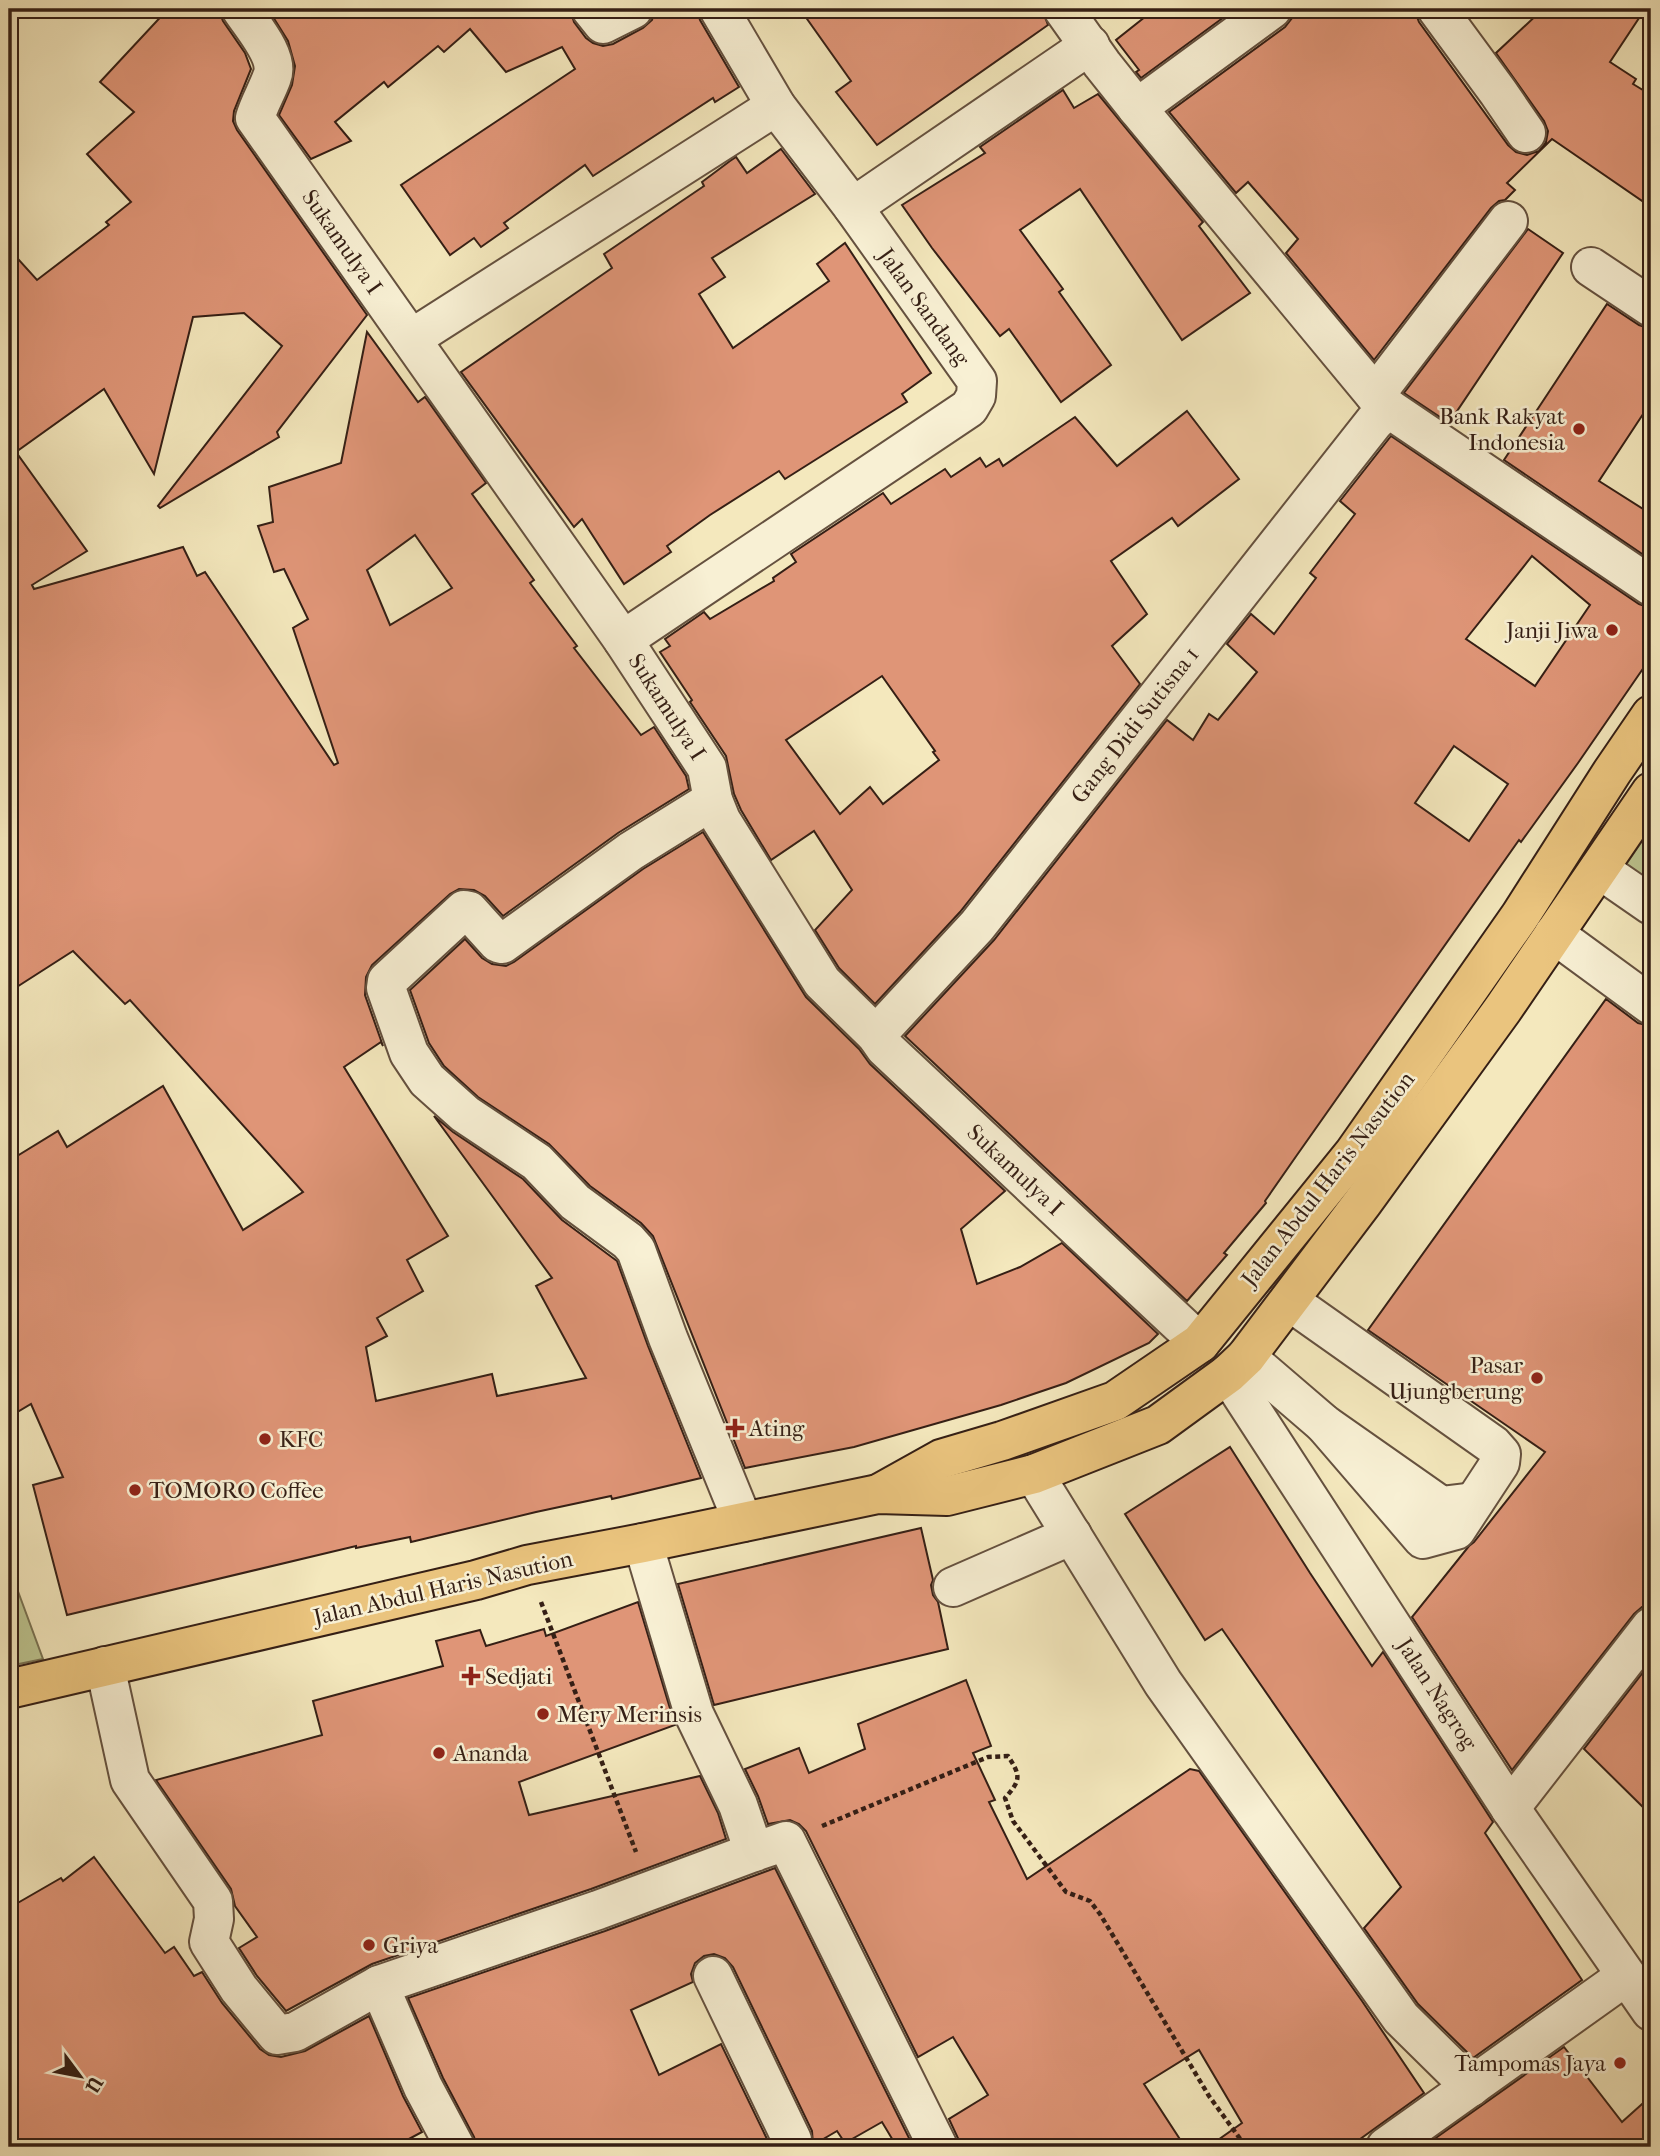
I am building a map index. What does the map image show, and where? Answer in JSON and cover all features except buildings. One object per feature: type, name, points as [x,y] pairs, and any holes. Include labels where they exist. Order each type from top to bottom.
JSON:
[{"type":"highway","name":"Jalan Abdul Haris Nasution","points":[[878,1494],[941,1459],[1002,1441],[1115,1401],[1200,1343],[1354,1153],[1520,916],[1651,715]]},
{"type":"highway","name":"Jalan Abdul Haris Nasution","points":[[9,1689],[476,1580],[527,1565],[878,1494],[947,1496],[1034,1474],[1158,1425],[1237,1366],[1289,1301],[1472,1052],[1651,792]]},
{"type":"street","name":"Sukamulya I","points":[[241,9],[272,58],[275,68],[256,118],[623,640],[707,768],[713,800],[721,820],[822,982],[876,1035],[885,1048],[1200,1343]]},
{"type":"street","points":[[591,9],[603,24],[633,9]]},
{"type":"street","name":"Jalan Sandang","points":[[623,640],[969,408],[976,396],[977,381],[853,207],[776,106],[719,9]]},
{"type":"street","points":[[1063,9],[1137,108],[1382,402],[1651,586]]},
{"type":"street","points":[[1137,108],[1272,9]]},
{"type":"street","points":[[1437,9],[1526,133]]},
{"type":"street","points":[[853,207],[1090,45]]},
{"type":"street","points":[[411,339],[776,106]]},
{"type":"street","name":"Gang Didi Sutisna 1","points":[[876,1035],[977,926],[1374,422],[1382,402],[1508,221]]},
{"type":"street","points":[[1591,267],[1651,307]]},
{"type":"street","points":[[713,800],[631,851],[502,944],[464,909],[387,981],[386,988],[409,1053],[427,1080],[465,1114],[537,1163],[575,1202],[628,1241],[636,1250],[668,1338],[743,1522]]},
{"type":"street","points":[[1599,869],[1651,905]]},
{"type":"street","points":[[1554,934],[1651,1005]]},
{"type":"street","points":[[1237,1366],[1441,1506],[1474,1502],[1500,1463],[1501,1454],[1493,1445],[1289,1301]]},
{"type":"street","name":"Jalan Nagrog","points":[[1237,1366],[1510,1808],[1651,2011]]},
{"type":"street","points":[[1034,1474],[1163,1683],[1401,2018],[1471,2087]]},
{"type":"street","points":[[953,1587],[1072,1535]]},
{"type":"street","points":[[643,1543],[694,1714],[738,1805],[770,1846],[938,2147]]},
{"type":"street","points":[[1510,1808],[1650,1632]]},
{"type":"street","points":[[105,1666],[130,1780],[213,1901],[214,1919],[209,1942],[239,1989],[276,2035],[295,2032],[380,1985],[598,1910],[770,1846]]},
{"type":"street","points":[[713,1976],[792,2140],[789,2147]]},
{"type":"street","points":[[1386,2147],[1626,1976]]},
{"type":"street","points":[[380,1985],[423,2087],[455,2147]]},
{"type":"path","points":[[527,1565],[650,1890]]},
{"type":"path","points":[[770,1846],[988,1757],[1008,1756],[1018,1770],[1017,1784],[1005,1798],[1013,1821],[1066,1892],[1090,1901],[1100,1914],[1209,2096],[1246,2147]]},
{"type":"green space","points":[[1651,828],[1651,885],[1625,866]]},
{"type":"green space","points":[[9,1567],[43,1659],[9,1666]]},
{"type":"place","name":"Bank Rakyat Indonesia","points":[[1579,429]]},
{"type":"place","name":"Janji Jiwa","points":[[1612,630]]},
{"type":"place","name":"Pasar Ujungberung","points":[[1537,1378]]},
{"type":"place","name":"Ating","points":[[735,1428]]},
{"type":"place","name":"KFC","points":[[265,1439]]},
{"type":"place","name":"TOMORO Coffee","points":[[135,1490]]},
{"type":"place","name":"Sedjati","points":[[471,1676]]},
{"type":"place","name":"Mery Merinsis","points":[[543,1714]]},
{"type":"place","name":"Ananda","points":[[439,1753]]},
{"type":"place","name":"Griya","points":[[369,1945]]},
{"type":"place","name":"Tampomas Jaya","points":[[1620,2063]]}]
